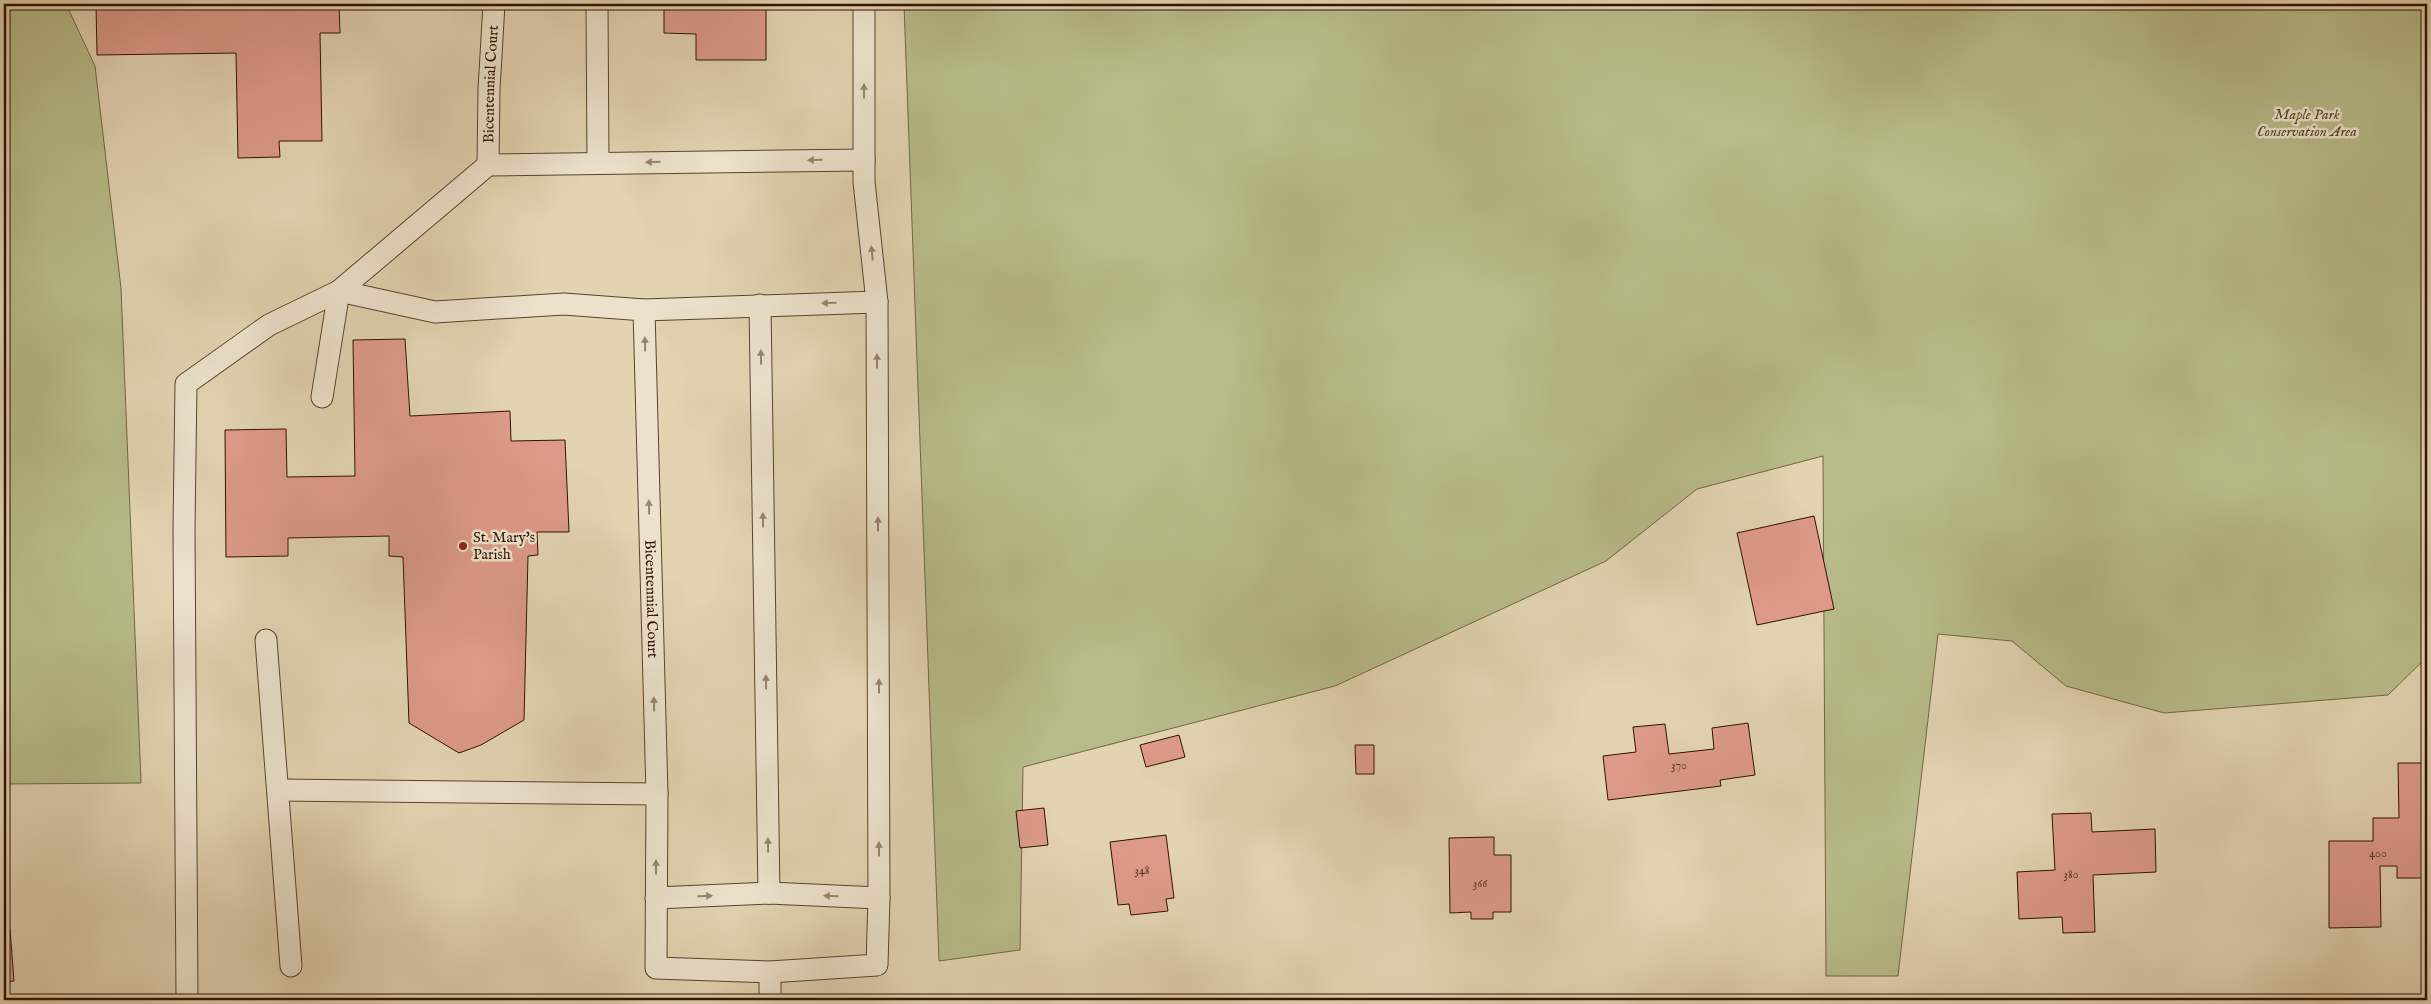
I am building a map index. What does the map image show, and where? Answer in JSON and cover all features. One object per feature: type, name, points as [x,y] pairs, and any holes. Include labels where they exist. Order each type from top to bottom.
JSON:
[{"type":"lane","name":"Bicentennial Court","points":[[488,164],[488,89],[494,4]]},
{"type":"lane","points":[[597,4],[598,163]]},
{"type":"lane","points":[[770,1000],[770,972],[877,965],[879,898],[877,302],[864,182],[864,4]]},
{"type":"lane","points":[[187,1000],[184,529],[186,384],[269,325],[339,291],[488,164],[864,160]]},
{"type":"lane","points":[[339,291],[435,312],[564,304],[644,310],[877,302]]},
{"type":"lane","points":[[322,397],[339,291]]},
{"type":"lane","points":[[760,305],[769,893]]},
{"type":"lane","name":"Bicentennial Court","points":[[644,310],[657,794],[656,968],[770,972]]},
{"type":"lane","points":[[266,640],[291,966]]},
{"type":"lane","points":[[278,790],[657,794]]},
{"type":"lane","points":[[656,898],[769,893],[879,898]]},
{"type":"green space","points":[[4,4],[66,4],[95,66],[121,288],[141,783],[4,784]]},
{"type":"green space","name":"Maple Park Conservation Area","points":[[904,4],[2427,4],[2427,657],[2388,695],[2164,713],[2066,686],[2012,641],[1938,634],[1898,976],[1826,976],[1823,456],[1697,489],[1606,561],[1335,686],[1023,767],[1020,950],[939,961]]},
{"type":"building","points":[[96,4],[339,4],[340,33],[320,33],[322,141],[279,141],[280,157],[238,158],[236,53],[97,55]]},
{"type":"building","points":[[664,4],[766,4],[766,60],[696,60],[696,34],[664,33]]},
{"type":"building","name":"St. Mary's Parish","points":[[405,339],[410,416],[510,411],[511,441],[565,440],[569,532],[537,532],[538,555],[528,556],[524,720],[481,745],[459,753],[409,723],[403,557],[389,556],[389,536],[288,538],[288,556],[226,557],[225,430],[286,429],[287,477],[355,476],[353,340]]},
{"type":"building","points":[[1814,516],[1834,609],[1757,625],[1737,533]]},
{"type":"building","points":[[1748,723],[1755,775],[1720,780],[1721,786],[1608,800],[1603,756],[1636,752],[1633,727],[1665,724],[1669,754],[1714,749],[1712,728]]},
{"type":"building","points":[[1179,735],[1185,757],[1146,767],[1140,745]]},
{"type":"building","points":[[1355,745],[1374,745],[1374,774],[1356,774]]},
{"type":"building","points":[[2398,763],[2427,763],[2427,878],[2397,878],[2397,866],[2380,866],[2381,927],[2329,928],[2329,841],[2373,841],[2373,818],[2399,818]]},
{"type":"building","points":[[1044,808],[1048,845],[1020,848],[1016,811]]},
{"type":"building","points":[[2091,813],[2092,832],[2155,829],[2156,872],[2093,875],[2095,932],[2063,933],[2062,917],[2019,919],[2017,872],[2055,870],[2052,814]]},
{"type":"building","points":[[1166,835],[1174,898],[1166,899],[1168,911],[1131,915],[1129,904],[1118,905],[1110,842]]},
{"type":"building","points":[[1494,837],[1494,855],[1511,855],[1511,912],[1493,912],[1493,919],[1471,919],[1471,912],[1450,913],[1449,838]]},
{"type":"building","points":[[4,929],[10,929],[14,981],[4,982]]},
{"type":"place","name":"St. Mary's Parish","points":[[463,546]]}]
